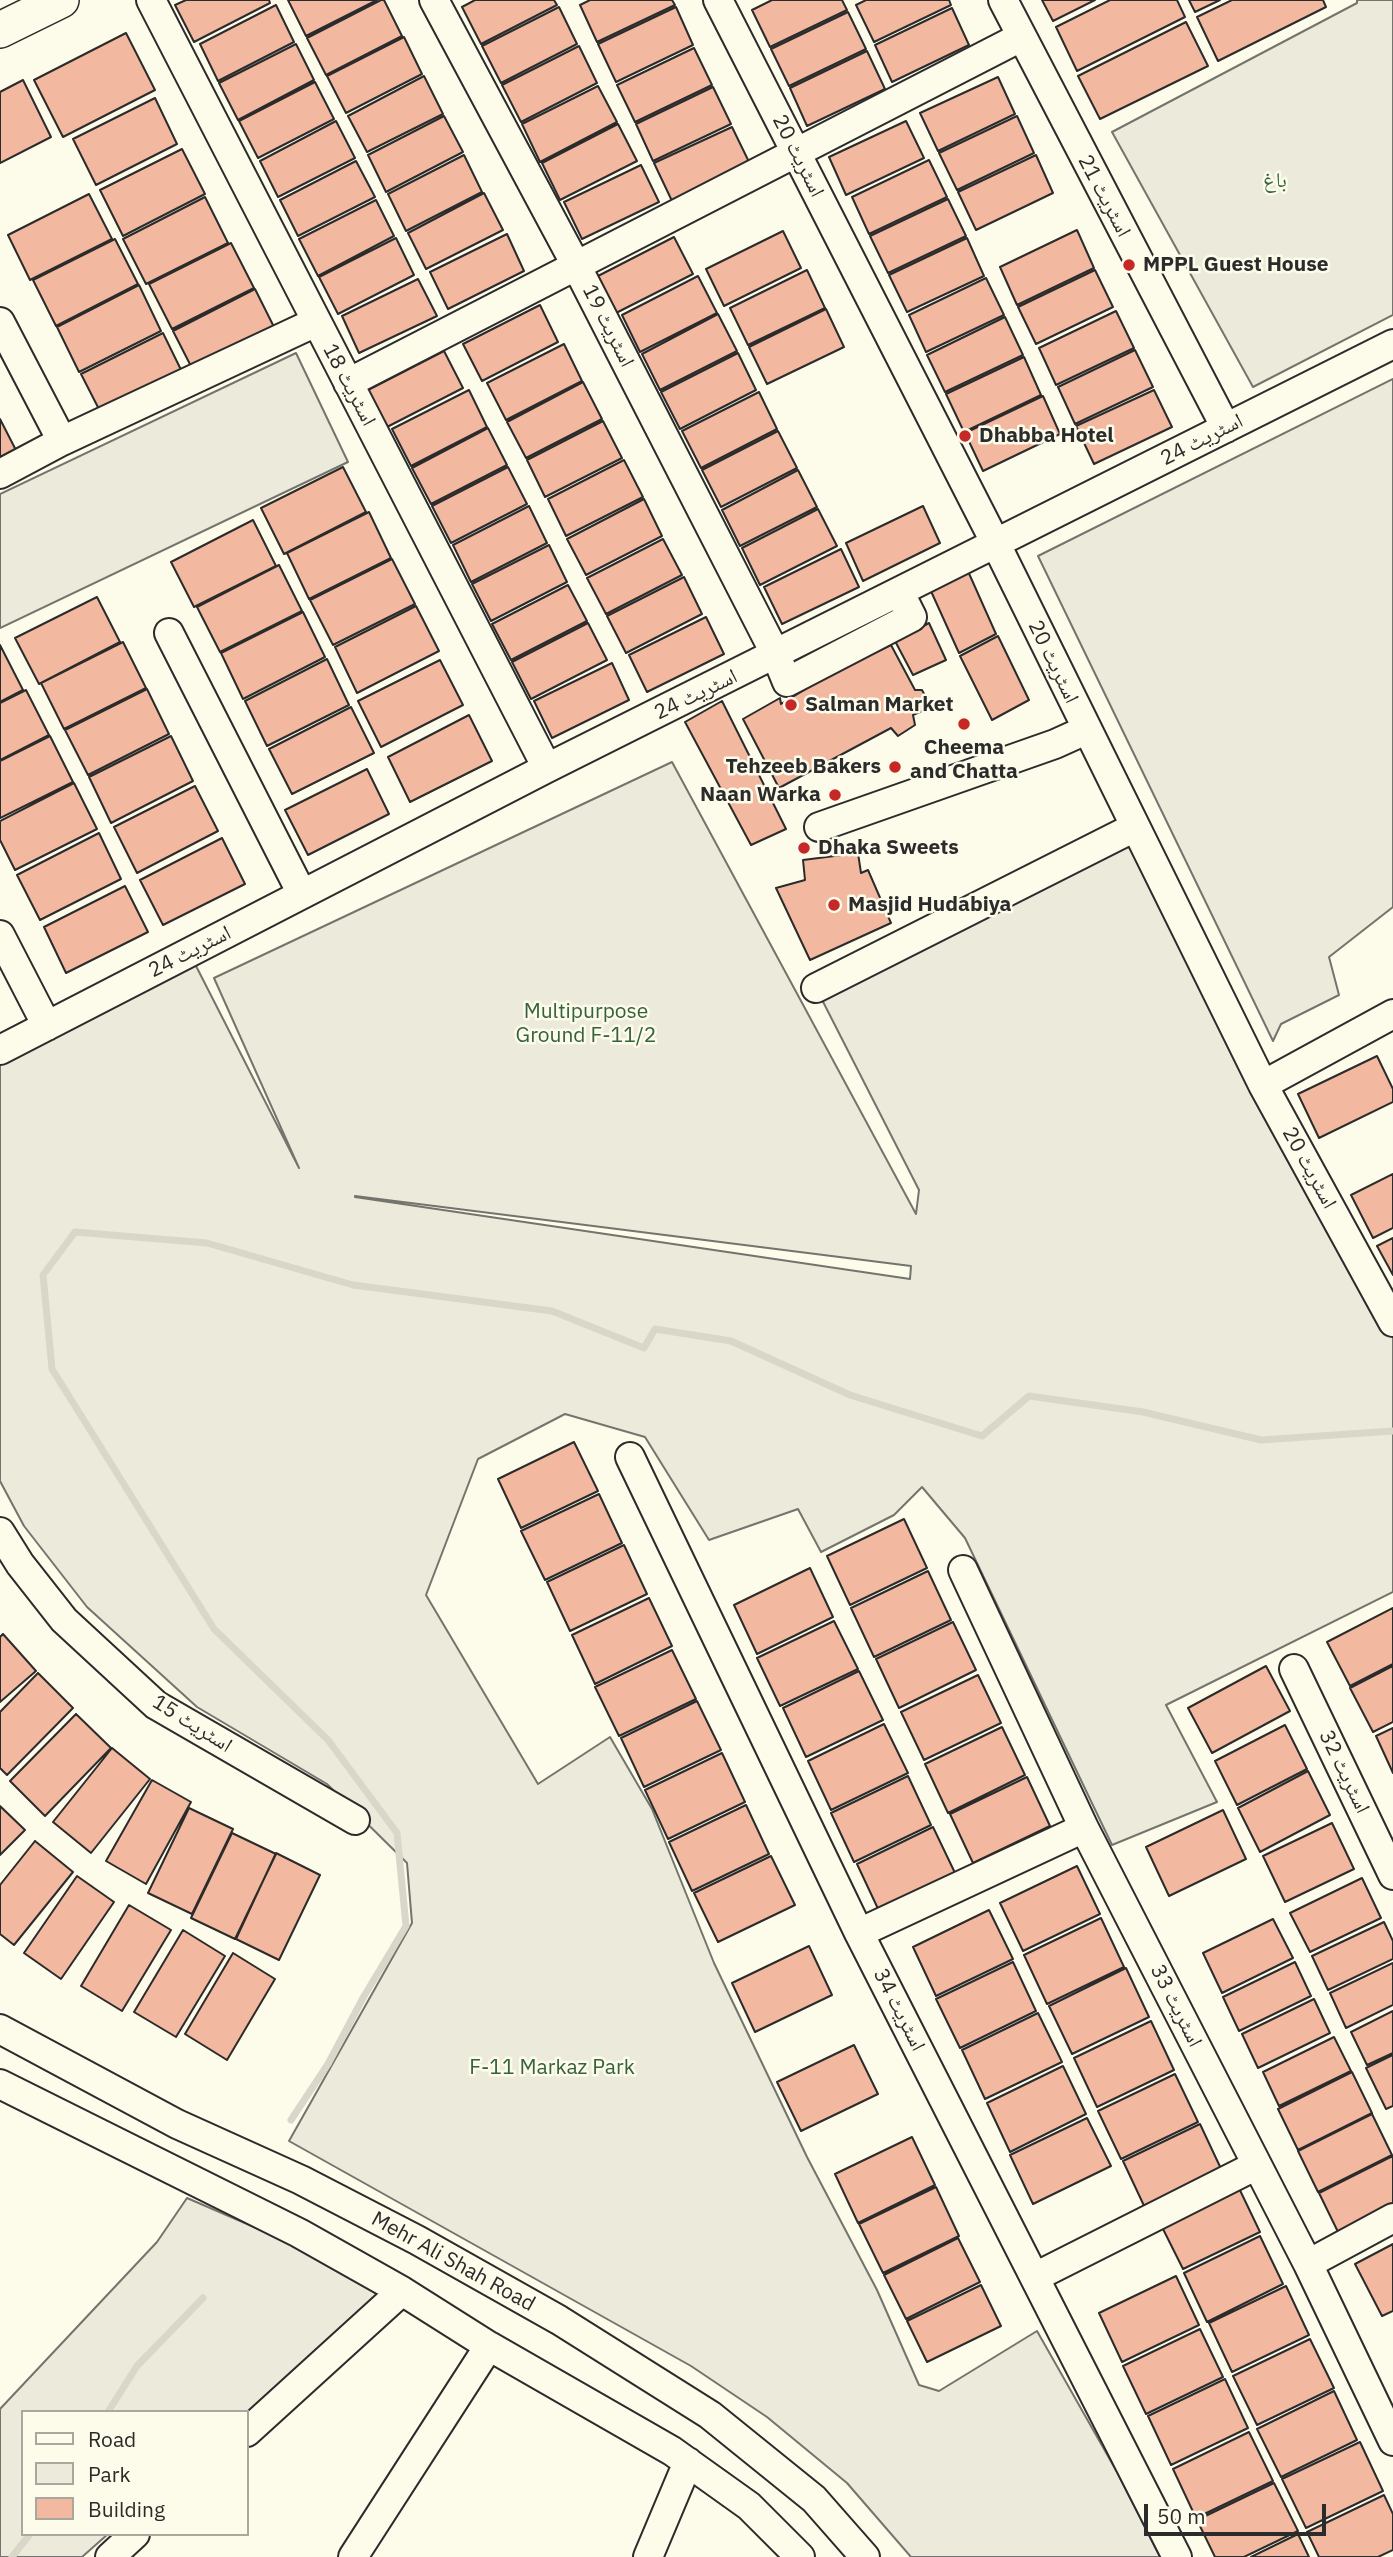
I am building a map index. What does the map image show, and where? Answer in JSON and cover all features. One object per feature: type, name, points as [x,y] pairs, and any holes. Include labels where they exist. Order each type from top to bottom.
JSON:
[{"type":"main road","points":[[0,30],[61,0]]},
{"type":"street","name":"اسٹریٹ 18","points":[[152,0],[547,768]]},
{"type":"street","name":"اسٹریٹ 19","points":[[434,0],[577,267],[776,655]]},
{"type":"street","name":"اسٹریٹ 20","points":[[718,0],[996,544],[1263,1085],[1393,1322]]},
{"type":"street","name":"اسٹریٹ 21","points":[[1003,0],[1226,428]]},
{"type":"street","points":[[348,383],[1021,37]]},
{"type":"street","points":[[0,322],[62,441]]},
{"type":"street","points":[[0,474],[62,441],[316,322]]},
{"type":"street","name":"اسٹریٹ 24","points":[[0,1049],[547,768],[901,593],[1393,344]]},
{"type":"street","points":[[169,633],[303,894]]},
{"type":"street","points":[[819,827],[1055,744],[1086,730]]},
{"type":"street","points":[[816,988],[1135,827]]},
{"type":"street","points":[[0,935],[47,1026]]},
{"type":"street","points":[[1263,1085],[1393,1014]]},
{"type":"street","name":"اسٹریٹ 34","points":[[630,1457],[859,1933],[1177,2557]]},
{"type":"street","name":"اسٹریٹ 15","points":[[0,1532],[20,1564],[64,1620],[156,1705],[355,1821]]},
{"type":"street","name":"اسٹریٹ 33","points":[[963,1570],[1084,1828],[1308,2264],[1393,2441]]},
{"type":"street","name":"اسٹریٹ 32","points":[[1294,1669],[1393,1875]]},
{"type":"street","points":[[859,1933],[1084,1828]]},
{"type":"street","name":"Mehr Ali Shah Road","points":[[0,2029],[177,2124],[301,2180],[417,2240],[559,2320],[710,2415],[814,2499],[865,2557]]},
{"type":"street","points":[[0,2084],[299,2233],[402,2291],[489,2346],[688,2462],[749,2507],[800,2557]]},
{"type":"street","points":[[1035,2277],[1257,2165]]},
{"type":"street","points":[[1308,2264],[1393,2218]]},
{"type":"street","points":[[248,2431],[402,2291]]},
{"type":"street","points":[[353,2557],[489,2346]]},
{"type":"street","points":[[648,2557],[688,2462]]},
{"type":"street","points":[[110,2557],[133,2536]]},
{"type":"green space","name":"باغ","points":[[1357,0],[1393,0],[1393,315],[1253,387],[1112,132],[1357,3]]},
{"type":"green space","points":[[296,353],[348,462],[0,628],[0,494]]},
{"type":"green space","points":[[1393,379],[1393,907],[1329,957],[1339,995],[1281,1024],[1273,1041],[1038,556]]},
{"type":"green space","points":[[672,762],[916,1214],[919,1190],[816,988],[1135,827],[1393,1332],[1393,1592],[1166,1705],[1217,1802],[1112,1845],[965,1538],[922,1487],[894,1515],[821,1552],[798,1509],[709,1540],[645,1437],[565,1414],[478,1459],[426,1595],[538,1784],[610,1737],[652,1809],[714,1963],[807,2157],[877,2290],[919,2385],[939,2391],[1037,2331],[1117,2472],[1160,2557],[911,2557],[847,2483],[767,2417],[691,2366],[289,2141],[412,1923],[407,1863],[327,1784],[197,1707],[87,1607],[24,1526],[0,1481],[0,1065],[195,964],[299,1168],[214,978]],"holes":[[[355,1196],[911,1266],[910,1279]]]},
{"type":"green space","points":[[187,2198],[402,2291],[248,2418],[248,2410],[21,2410],[21,2536],[106,2536],[82,2557],[0,2557],[0,2409],[157,2242]]},
{"type":"building","points":[[186,0],[269,0],[270,3],[194,42],[175,5]]},
{"type":"building","points":[[288,0],[377,0],[306,36]]},
{"type":"building","points":[[384,0],[402,36],[326,75],[307,38]]},
{"type":"building","points":[[475,0],[554,0],[557,5],[481,44],[462,7]]},
{"type":"building","points":[[590,0],[672,0],[675,5],[597,42],[580,5]]},
{"type":"building","points":[[772,0],[842,0],[847,10],[770,47],[752,10]]},
{"type":"building","points":[[866,0],[949,0],[951,5],[874,42],[856,5]]},
{"type":"building","points":[[1042,0],[1095,0],[1053,21]]},
{"type":"building","points":[[1110,0],[1177,0],[1185,17],[1077,71],[1056,27]]},
{"type":"building","points":[[1189,0],[1220,0],[1195,12]]},
{"type":"building","points":[[1232,0],[1323,0],[1326,7],[1218,61],[1197,17]]},
{"type":"building","points":[[276,5],[294,42],[218,81],[200,44]]},
{"type":"building","points":[[559,7],[577,44],[501,83],[482,46]]},
{"type":"building","points":[[676,7],[693,45],[616,82],[598,44]]},
{"type":"building","points":[[952,8],[969,45],[892,82],[875,45]]},
{"type":"building","points":[[848,12],[866,49],[789,86],[771,49]]},
{"type":"building","points":[[1186,22],[1208,66],[1100,119],[1078,76]]},
{"type":"building","points":[[126,33],[155,90],[63,137],[34,80]]},
{"type":"building","points":[[404,37],[422,74],[346,113],[327,76]]},
{"type":"building","points":[[296,44],[314,80],[238,120],[219,83]]},
{"type":"building","points":[[579,46],[597,83],[521,122],[502,85]]},
{"type":"building","points":[[694,48],[712,85],[635,122],[617,85]]},
{"type":"building","points":[[867,51],[885,89],[807,126],[790,88]]},
{"type":"building","points":[[424,76],[443,114],[367,152],[348,116]]},
{"type":"building","points":[[998,77],[1015,114],[938,151],[920,113]]},
{"type":"building","points":[[23,80],[51,137],[0,163],[0,92]]},
{"type":"building","points":[[315,82],[334,119],[258,158],[239,121]]},
{"type":"building","points":[[598,86],[617,122],[540,162],[522,124]]},
{"type":"building","points":[[713,87],[731,124],[653,161],[636,124]]},
{"type":"building","points":[[155,98],[177,144],[96,185],[73,139]]},
{"type":"building","points":[[444,116],[463,152],[386,192],[368,155]]},
{"type":"building","points":[[1017,116],[1034,153],[957,190],[939,153]]},
{"type":"building","points":[[336,121],[355,158],[278,197],[260,161]]},
{"type":"building","points":[[906,121],[924,158],[846,195],[829,157]]},
{"type":"building","points":[[618,124],[637,161],[560,200],[542,163]]},
{"type":"building","points":[[732,127],[750,164],[672,201],[654,163]]},
{"type":"building","points":[[182,149],[205,194],[123,236],[100,190]]},
{"type":"building","points":[[464,155],[482,192],[406,231],[388,194]]},
{"type":"building","points":[[1036,155],[1053,193],[976,230],[958,192]]},
{"type":"building","points":[[929,160],[947,197],[869,234],[852,197]]},
{"type":"building","points":[[356,161],[375,197],[298,236],[280,200]]},
{"type":"building","points":[[641,165],[659,202],[582,239],[564,202]]},
{"type":"building","points":[[484,193],[503,230],[426,269],[408,233]]},
{"type":"building","points":[[89,194],[112,239],[30,280],[8,235]]},
{"type":"building","points":[[205,197],[228,243],[146,284],[123,239]]},
{"type":"building","points":[[948,199],[966,236],[888,273],[870,236]]},
{"type":"building","points":[[376,200],[394,236],[318,276],[299,239]]},
{"type":"building","points":[[1077,230],[1094,268],[1017,305],[1000,267]]},
{"type":"building","points":[[783,231],[801,268],[724,306],[706,269]]},
{"type":"building","points":[[507,234],[524,271],[448,309],[430,272]]},
{"type":"building","points":[[674,237],[693,274],[616,313],[598,276]]},
{"type":"building","points":[[396,238],[414,275],[338,314],[319,277]]},
{"type":"building","points":[[967,238],[984,276],[907,312],[889,275]]},
{"type":"building","points":[[115,239],[138,284],[56,326],[33,280]]},
{"type":"building","points":[[231,243],[254,288],[172,329],[149,284]]},
{"type":"building","points":[[807,270],[825,308],[748,345],[730,308]]},
{"type":"building","points":[[1095,270],[1113,307],[1036,344],[1018,307]]},
{"type":"building","points":[[698,276],[717,313],[640,352],[622,315]]},
{"type":"building","points":[[986,278],[1004,315],[926,352],[909,315]]},
{"type":"building","points":[[418,279],[437,316],[359,353],[342,316]]},
{"type":"building","points":[[139,285],[161,331],[79,372],[57,327]]},
{"type":"building","points":[[255,289],[278,335],[196,376],[173,331]]},
{"type":"building","points":[[540,305],[558,342],[482,381],[463,344]]},
{"type":"building","points":[[826,309],[844,347],[767,384],[749,347]]},
{"type":"building","points":[[1116,311],[1134,348],[1056,385],[1039,348]]},
{"type":"building","points":[[718,314],[737,351],[660,390],[642,354]]},
{"type":"building","points":[[1005,317],[1023,355],[945,392],[927,355]]},
{"type":"building","points":[[163,333],[185,378],[104,419],[81,374]]},
{"type":"building","points":[[564,344],[582,381],[506,420],[487,383]]},
{"type":"building","points":[[1135,350],[1153,387],[1075,424],[1058,387]]},
{"type":"building","points":[[444,351],[463,388],[387,427],[368,390]]},
{"type":"building","points":[[738,353],[756,390],[680,429],[661,392]]},
{"type":"building","points":[[1024,357],[1041,395],[964,432],[946,394]]},
{"type":"building","points":[[583,382],[602,419],[526,458],[507,422]]},
{"type":"building","points":[[469,390],[487,427],[411,466],[392,429]]},
{"type":"building","points":[[1154,390],[1172,427],[1094,464],[1076,426]]},
{"type":"building","points":[[759,392],[777,429],[701,468],[682,431]]},
{"type":"building","points":[[1043,396],[1060,434],[983,471],[965,433]]},
{"type":"building","points":[[0,419],[21,460],[0,471]]},
{"type":"building","points":[[603,421],[622,458],[545,497],[527,460]]},
{"type":"building","points":[[488,428],[507,465],[431,504],[412,468]]},
{"type":"building","points":[[778,431],[797,468],[721,507],[702,470]]},
{"type":"building","points":[[624,460],[643,497],[566,536],[548,499]]},
{"type":"building","points":[[343,467],[366,512],[284,554],[261,508]]},
{"type":"building","points":[[508,467],[527,504],[451,543],[432,506]]},
{"type":"building","points":[[798,470],[817,507],[740,546],[722,510]]},
{"type":"building","points":[[644,499],[662,536],[586,575],[567,539]]},
{"type":"building","points":[[529,506],[547,543],[471,582],[453,545]]},
{"type":"building","points":[[923,506],[940,543],[863,581],[846,543]]},
{"type":"building","points":[[818,509],[837,546],[760,585],[742,548]]},
{"type":"building","points":[[369,512],[391,558],[309,599],[287,553]]},
{"type":"building","points":[[253,520],[276,566],[194,607],[171,562]]},
{"type":"building","points":[[663,539],[682,575],[606,614],[587,578]]},
{"type":"building","points":[[549,545],[567,582],[491,621],[472,584]]},
{"type":"building","points":[[841,549],[859,587],[782,624],[764,587]]},
{"type":"building","points":[[392,559],[415,604],[333,645],[310,600]]},
{"type":"building","points":[[279,565],[302,611],[220,652],[197,607]]},
{"type":"building","points":[[967,569],[996,634],[959,653],[930,589]]},
{"type":"building","points":[[684,577],[702,614],[626,653],[607,616]]},
{"type":"building","points":[[568,585],[587,621],[511,660],[492,624]]},
{"type":"building","points":[[97,597],[120,642],[39,684],[15,638]]},
{"type":"building","points":[[416,606],[439,651],[357,693],[335,647]]},
{"type":"building","points":[[303,612],[325,657],[243,699],[221,653]]},
{"type":"building","points":[[706,617],[724,654],[647,692],[629,655]]},
{"type":"building","points":[[588,623],[607,660],[531,699],[512,662]]},
{"type":"building","points":[[929,623],[946,660],[913,675],[895,641]]},
{"type":"building","points":[[998,636],[1029,700],[992,720],[960,656]]},
{"type":"building","points":[[123,642],[146,688],[64,729],[41,683]]},
{"type":"building","points":[[0,645],[23,690],[0,702]]},
{"type":"building","points":[[891,645],[915,690],[922,690],[931,707],[913,715],[915,725],[898,736],[891,728],[779,788],[743,719],[780,698],[781,704],[832,673]]},
{"type":"building","points":[[327,659],[349,705],[267,746],[245,701]]},
{"type":"building","points":[[440,660],[463,705],[381,747],[358,701]]},
{"type":"building","points":[[612,663],[629,700],[552,738],[534,701]]},
{"type":"building","points":[[147,689],[169,734],[88,775],[65,730]]},
{"type":"building","points":[[26,690],[49,735],[0,760],[0,703]]},
{"type":"building","points":[[722,701],[786,829],[751,845],[685,722]]},
{"type":"building","points":[[351,707],[374,753],[292,794],[269,749]]},
{"type":"building","points":[[469,715],[492,761],[410,802],[388,757]]},
{"type":"building","points":[[50,736],[73,782],[0,818],[0,761]]},
{"type":"building","points":[[171,736],[193,781],[111,823],[89,777]]},
{"type":"building","points":[[367,769],[389,814],[308,855],[285,810]]},
{"type":"building","points":[[74,783],[97,829],[15,870],[0,840],[0,821]]},
{"type":"building","points":[[195,786],[218,831],[137,873],[114,827]]},
{"type":"building","points":[[99,833],[121,879],[40,920],[17,875]]},
{"type":"building","points":[[222,838],[245,884],[163,925],[140,880]]},
{"type":"building","name":"Masjid Hudabiya","points":[[858,853],[861,873],[868,870],[891,923],[810,960],[776,888],[805,880],[803,860]]},
{"type":"building","points":[[125,886],[148,932],[66,973],[44,927]]},
{"type":"building","points":[[1377,1056],[1393,1089],[1393,1102],[1319,1138],[1298,1094]]},
{"type":"building","points":[[1393,1174],[1393,1228],[1373,1238],[1351,1195]]},
{"type":"building","points":[[1393,1238],[1393,1275],[1377,1246]]},
{"type":"building","points":[[574,1442],[598,1491],[521,1528],[498,1479]]},
{"type":"building","points":[[599,1494],[622,1543],[545,1580],[521,1531]]},
{"type":"building","points":[[904,1519],[927,1568],[850,1605],[827,1556]]},
{"type":"building","points":[[624,1545],[647,1594],[570,1631],[547,1582]]},
{"type":"building","points":[[810,1568],[833,1617],[757,1654],[734,1605]]},
{"type":"building","points":[[928,1571],[951,1620],[874,1657],[851,1608]]},
{"type":"building","points":[[649,1598],[672,1646],[595,1684],[572,1635]]},
{"type":"building","points":[[1393,1608],[1393,1664],[1350,1686],[1327,1642]]},
{"type":"building","points":[[834,1621],[858,1669],[780,1706],[757,1658]]},
{"type":"building","points":[[953,1622],[976,1670],[899,1708],[876,1659]]},
{"type":"building","points":[[3,1634],[36,1671],[0,1702],[0,1637]]},
{"type":"building","points":[[672,1650],[696,1699],[619,1736],[595,1687]]},
{"type":"building","points":[[1266,1666],[1290,1711],[1212,1753],[1188,1708]]},
{"type":"building","points":[[1393,1666],[1393,1722],[1373,1732],[1350,1688]]},
{"type":"building","points":[[859,1671],[883,1720],[806,1757],[783,1708]]},
{"type":"building","points":[[38,1673],[73,1708],[7,1775],[0,1768],[0,1712]]},
{"type":"building","points":[[978,1675],[1001,1723],[924,1760],[901,1712]]},
{"type":"building","points":[[697,1701],[721,1750],[644,1787],[621,1738]]},
{"type":"building","points":[[76,1714],[111,1748],[45,1816],[10,1781]]},
{"type":"building","points":[[884,1724],[908,1773],[831,1810],[808,1761]]},
{"type":"building","points":[[1285,1725],[1307,1769],[1237,1805],[1215,1761]]},
{"type":"building","points":[[1002,1727],[1025,1775],[948,1813],[925,1764]]},
{"type":"building","points":[[1393,1728],[1393,1773],[1376,1736]]},
{"type":"building","points":[[112,1748],[150,1779],[91,1853],[53,1822]]},
{"type":"building","points":[[722,1753],[745,1802],[668,1839],[645,1790]]},
{"type":"building","points":[[1308,1771],[1330,1815],[1260,1852],[1238,1808]]},
{"type":"building","points":[[908,1776],[931,1825],[854,1862],[831,1813]]},
{"type":"building","points":[[1027,1777],[1050,1826],[973,1863],[950,1814]]},
{"type":"building","points":[[152,1780],[191,1802],[146,1884],[106,1861]]},
{"type":"building","points":[[746,1805],[769,1854],[692,1891],[669,1842]]},
{"type":"building","points":[[0,1806],[25,1830],[0,1855]]},
{"type":"building","points":[[189,1808],[233,1829],[192,1914],[148,1893]]},
{"type":"building","points":[[1223,1810],[1246,1859],[1169,1896],[1146,1847]]},
{"type":"building","points":[[1332,1823],[1354,1869],[1285,1902],[1263,1856]]},
{"type":"building","points":[[933,1827],[956,1875],[880,1913],[857,1864]]},
{"type":"building","points":[[232,1833],[276,1854],[235,1939],[191,1918]]},
{"type":"building","points":[[35,1841],[73,1872],[14,1945],[0,1934],[0,1885]]},
{"type":"building","points":[[276,1853],[320,1875],[279,1960],[236,1939]]},
{"type":"building","points":[[771,1856],[795,1905],[718,1942],[694,1893]]},
{"type":"building","points":[[1077,1866],[1100,1914],[1023,1951],[1000,1903]]},
{"type":"building","points":[[77,1876],[114,1902],[61,1979],[24,1953]]},
{"type":"building","points":[[1362,1878],[1381,1918],[1310,1952],[1290,1913]]},
{"type":"building","points":[[129,1905],[171,1930],[122,2011],[81,1986]]},
{"type":"building","points":[[989,1910],[1013,1959],[936,1996],[913,1947]]},
{"type":"building","points":[[1101,1918],[1124,1967],[1047,2004],[1024,1955]]},
{"type":"building","points":[[1273,1919],[1293,1958],[1222,1993],[1203,1953]]},
{"type":"building","points":[[1384,1922],[1393,1941],[1393,1959],[1328,1990],[1312,1956]]},
{"type":"building","points":[[183,1930],[225,1956],[176,2037],[134,2012]]},
{"type":"building","points":[[809,1946],[832,1995],[755,2032],[732,1983]]},
{"type":"building","points":[[233,1953],[275,1979],[227,2060],[185,2034]]},
{"type":"building","points":[[1013,1962],[1036,2011],[960,2048],[936,1999]]},
{"type":"building","points":[[1295,1962],[1311,1996],[1239,2031],[1223,1997]]},
{"type":"building","points":[[1393,1963],[1393,2005],[1346,2028],[1330,1993]]},
{"type":"building","points":[[1126,1968],[1149,2017],[1072,2054],[1049,2006]]},
{"type":"building","points":[[1314,1999],[1330,2033],[1258,2068],[1242,2034]]},
{"type":"building","points":[[1393,2011],[1393,2053],[1367,2065],[1351,2032]]},
{"type":"building","points":[[1038,2013],[1062,2062],[985,2099],[962,2050]]},
{"type":"building","points":[[1151,2021],[1174,2070],[1097,2107],[1074,2058]]},
{"type":"building","points":[[1334,2037],[1351,2071],[1279,2106],[1263,2072]]},
{"type":"building","points":[[854,2045],[878,2094],[801,2131],[777,2082]]},
{"type":"building","points":[[1393,2055],[1393,2106],[1386,2109],[1366,2068]]},
{"type":"building","points":[[1063,2066],[1086,2114],[1010,2152],[987,2103]]},
{"type":"building","points":[[1352,2072],[1372,2113],[1298,2150],[1278,2109]]},
{"type":"building","points":[[1175,2074],[1198,2122],[1121,2159],[1098,2111]]},
{"type":"building","points":[[1372,2114],[1392,2155],[1318,2192],[1298,2151]]},
{"type":"building","points":[[1087,2118],[1111,2166],[1033,2204],[1010,2155]]},
{"type":"building","points":[[1200,2124],[1223,2173],[1146,2210],[1123,2161]]},
{"type":"building","points":[[912,2137],[935,2185],[858,2223],[835,2174]]},
{"type":"building","points":[[1393,2156],[1393,2208],[1339,2234],[1319,2193]]},
{"type":"building","points":[[1237,2184],[1260,2232],[1183,2269],[1159,2221]]},
{"type":"building","points":[[936,2187],[959,2236],[883,2273],[859,2224]]},
{"type":"building","points":[[1260,2236],[1283,2284],[1207,2322],[1184,2273]]},
{"type":"building","points":[[958,2238],[980,2282],[906,2319],[884,2275]]},
{"type":"building","points":[[1393,2244],[1393,2311],[1382,2316],[1355,2264]]},
{"type":"building","points":[[1176,2276],[1199,2325],[1122,2362],[1099,2313]]},
{"type":"building","points":[[981,2285],[1001,2326],[927,2362],[907,2321]]},
{"type":"building","points":[[1286,2286],[1309,2335],[1232,2372],[1209,2323]]},
{"type":"building","points":[[1200,2329],[1223,2377],[1146,2414],[1123,2366]]},
{"type":"building","points":[[1310,2339],[1334,2388],[1257,2425],[1233,2376]]},
{"type":"building","points":[[1225,2379],[1248,2428],[1171,2465],[1148,2416]]},
{"type":"building","points":[[1334,2391],[1357,2440],[1281,2477],[1257,2429]]},
{"type":"building","points":[[1249,2432],[1273,2481],[1196,2518],[1173,2469]]},
{"type":"building","points":[[1360,2442],[1383,2491],[1306,2528],[1282,2479]]},
{"type":"building","points":[[1274,2483],[1298,2531],[1244,2557],[1215,2557],[1197,2520]]},
{"type":"building","points":[[1384,2495],[1393,2514],[1393,2550],[1378,2557],[1319,2557],[1307,2532]]},
{"type":"building","points":[[1298,2534],[1309,2557],[1251,2557]]},
{"type":"waterway","points":[[291,2120],[328,2064],[406,1926],[397,1833],[328,1740],[214,1629],[52,1369],[43,1275],[75,1232],[207,1243],[353,1285],[552,1311],[644,1348],[655,1329],[731,1341],[850,1395],[982,1436],[1029,1396],[1143,1412],[1261,1440],[1393,1431]]},
{"type":"waterway","points":[[109,2410],[137,2366],[203,2298]]},
{"type":"waterway","points":[[12,2557],[28,2536]]},
{"type":"place","name":"MPPL Guest House","points":[[1129,265]]},
{"type":"place","name":"Dhabba Hotel","points":[[965,436]]},
{"type":"place","name":"Salman Market","points":[[791,705]]},
{"type":"place","name":"Cheema and Chatta","points":[[964,724]]},
{"type":"place","name":"Tehzeeb Bakers","points":[[895,767]]},
{"type":"place","name":"Naan Warka","points":[[835,795]]},
{"type":"place","name":"Dhaka Sweets","points":[[804,848]]},
{"type":"place","name":"Masjid Hudabiya","points":[[834,905]]},
{"type":"park label","name":"Multipurpose Ground F-11/2","points":[[586,1024]]},
{"type":"park label","name":"F-11 Markaz Park","points":[[552,2068]]}]
